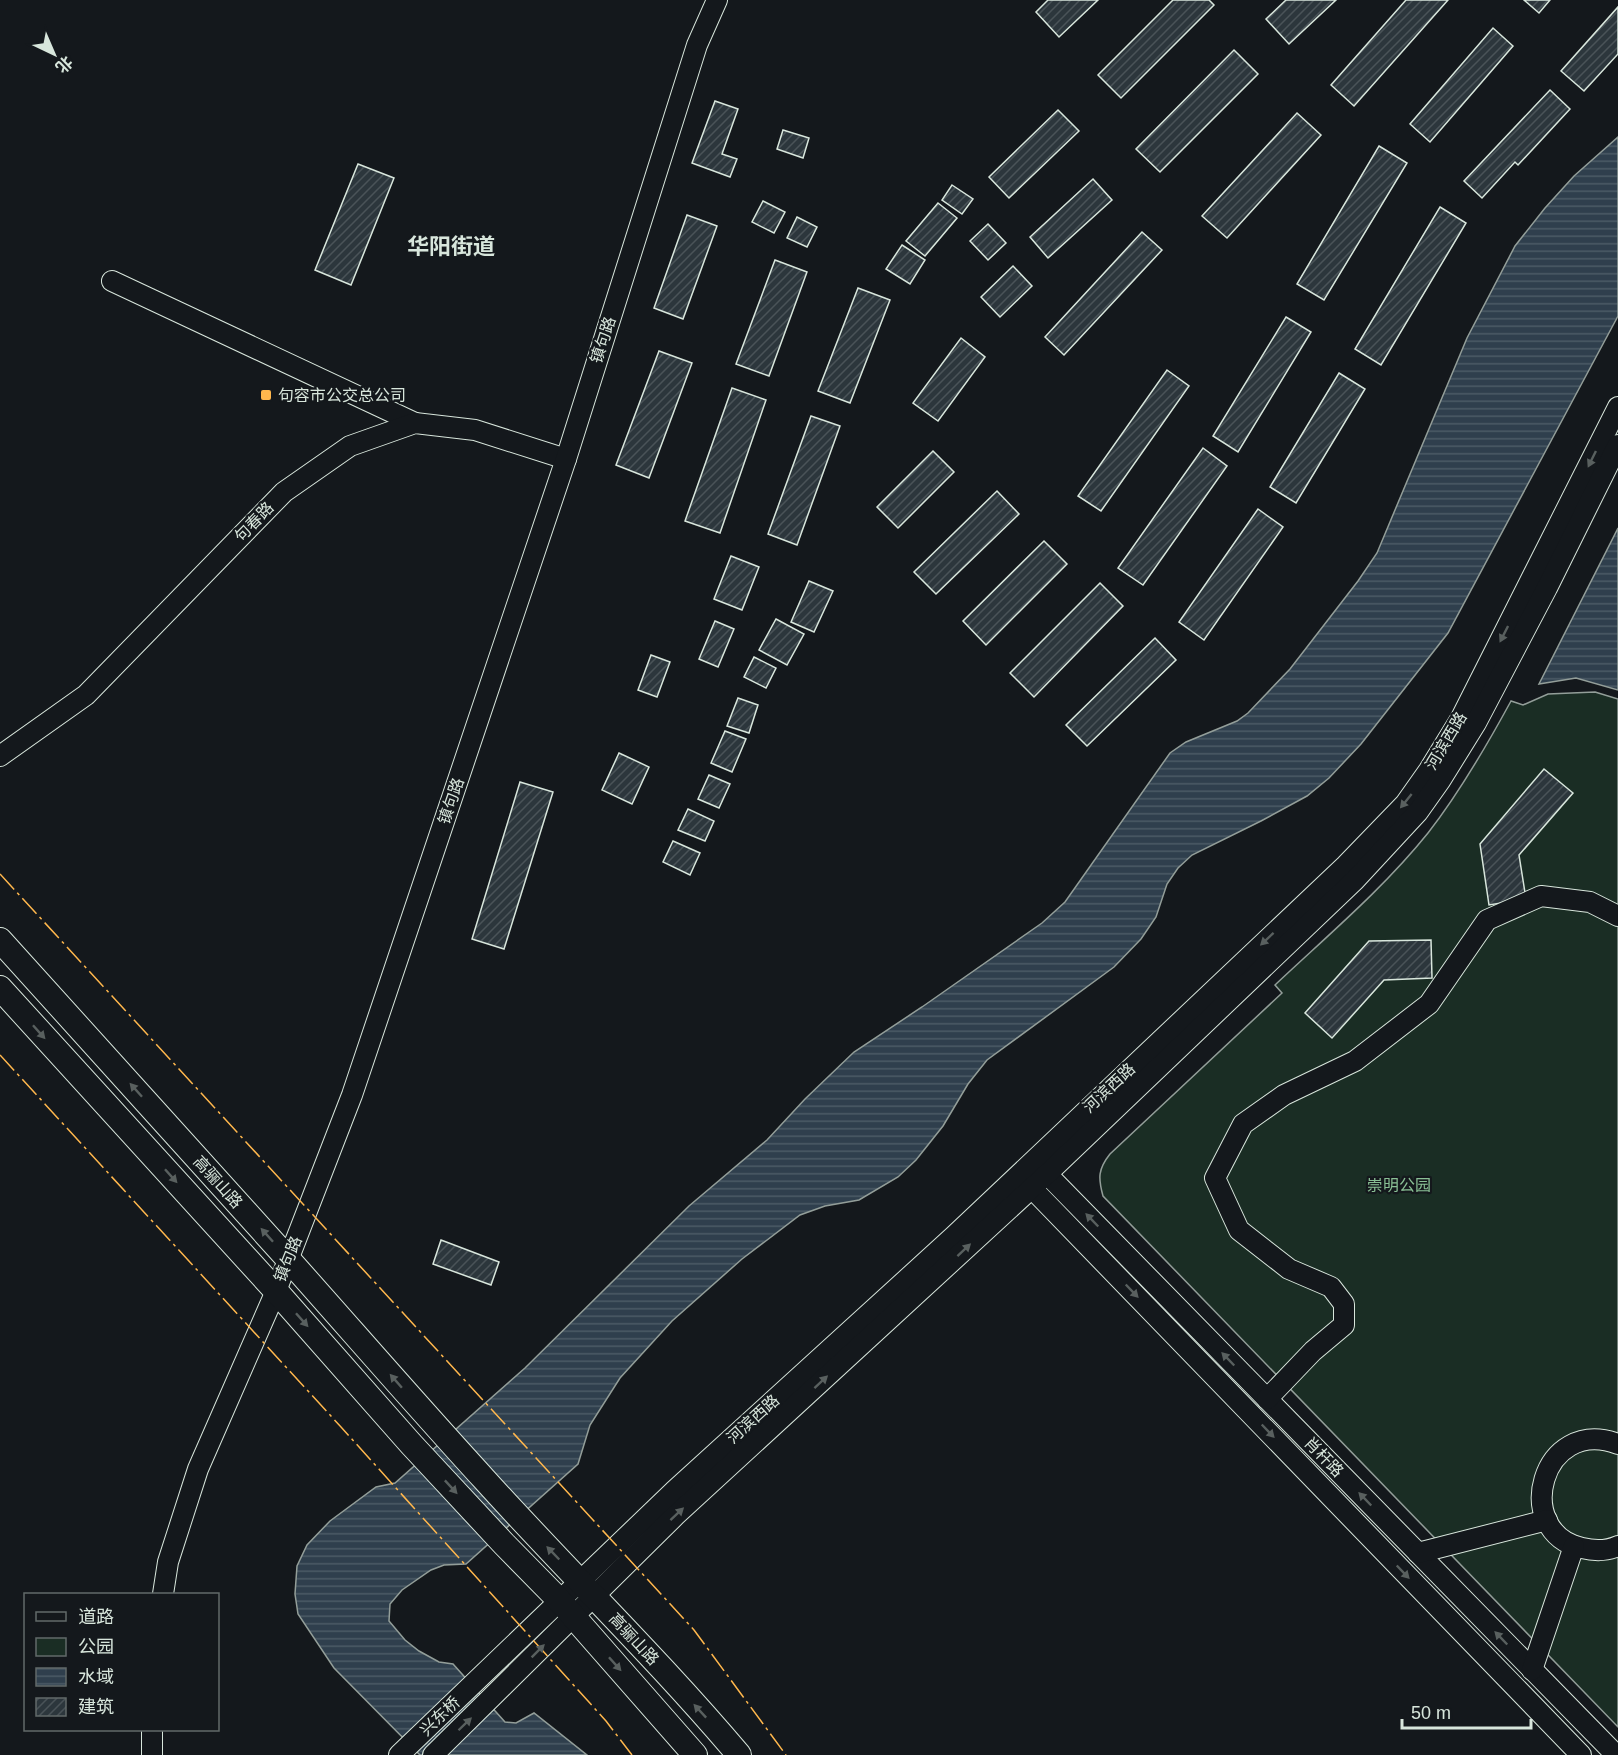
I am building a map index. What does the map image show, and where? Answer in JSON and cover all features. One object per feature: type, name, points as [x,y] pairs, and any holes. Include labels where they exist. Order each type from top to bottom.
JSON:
[{"type":"main road","name":"高骊山路","points":[[0,940],[526,1526],[587,1588],[739,1755]]},
{"type":"main road","name":"高骊山路","points":[[0,988],[276,1291],[411,1444],[566,1608],[695,1755]]},
{"type":"street","name":"镇句路","points":[[163,1593],[168,1562],[198,1469],[276,1291],[352,1095],[566,459],[697,45],[717,0]]},
{"type":"street","points":[[112,281],[415,423]]},
{"type":"street","name":"河滨西路","points":[[1040,1167],[1405,804],[1461,718],[1618,407]]},
{"type":"street","name":"句春路","points":[[0,756],[86,695],[284,492],[350,446],[415,423],[475,429],[566,459]]},
{"type":"street","name":"河滨西路","points":[[480,1677],[676,1515],[1025,1181],[1355,880],[1418,812],[1476,723],[1547,588],[1618,445]]},
{"type":"street","points":[[1267,1399],[1313,1351],[1344,1325],[1344,1304],[1331,1287],[1289,1269],[1239,1230],[1215,1178],[1244,1124],[1284,1095],[1354,1061],[1429,1004],[1487,920],[1541,896],[1590,902],[1618,916]]},
{"type":"street","name":"肖杆路","points":[[1040,1167],[1616,1755]]},
{"type":"street","name":"肖杆路","points":[[1025,1181],[1581,1755]]},
{"type":"street","points":[[1618,1444],[1608,1440],[1590,1439],[1573,1444],[1559,1454],[1548,1468],[1542,1484],[1541,1502],[1547,1520],[1558,1536],[1575,1546],[1593,1551],[1618,1546]]},
{"type":"street","points":[[1418,1553],[1547,1520]]},
{"type":"street","points":[[1532,1670],[1575,1546]]},
{"type":"street","name":"河滨西路","points":[[497,1692],[566,1608]]},
{"type":"street","name":"兴东桥","points":[[399,1755],[480,1677]]},
{"type":"street","name":"兴东桥","points":[[433,1755],[497,1692]]},
{"type":"street","points":[[152,1731],[152,1755]]},
{"type":"green space","name":"崇明公园","points":[[1595,692],[1618,699],[1618,1727],[1103,1196],[1100,1184],[1101,1169],[1110,1154],[1282,993],[1275,985],[1354,912],[1411,854],[1462,785],[1511,701],[1523,705],[1548,694]]},
{"type":"water","points":[[1618,137],[1618,316],[1448,633],[1361,744],[1329,778],[1307,796],[1192,855],[1178,868],[1167,884],[1156,917],[1141,939],[1114,967],[987,1060],[968,1084],[943,1126],[916,1160],[898,1177],[859,1200],[825,1206],[800,1215],[742,1259],[672,1321],[620,1378],[590,1425],[578,1464],[466,1564],[444,1565],[431,1570],[402,1590],[390,1604],[389,1621],[405,1640],[439,1662],[453,1664],[505,1722],[516,1723],[534,1713],[587,1755],[420,1755],[334,1668],[298,1614],[295,1594],[297,1566],[307,1545],[330,1521],[376,1487],[395,1483],[525,1368],[689,1206],[767,1140],[805,1099],[854,1052],[1042,923],[1065,902],[1170,753],[1186,742],[1237,721],[1248,713],[1290,669],[1377,553],[1467,338],[1515,246],[1574,176]]},
{"type":"water","points":[[1618,528],[1618,690],[1576,678],[1539,684]]},
{"type":"building","points":[[1048,0],[1098,0],[1059,37],[1036,12]]},
{"type":"building","points":[[1173,0],[1209,0],[1214,5],[1121,98],[1098,75]]},
{"type":"building","points":[[1286,0],[1336,0],[1289,44],[1266,19]]},
{"type":"building","points":[[1406,0],[1448,0],[1354,106],[1331,85]]},
{"type":"building","points":[[1524,0],[1550,0],[1539,13]]},
{"type":"building","points":[[1618,7],[1618,54],[1584,91],[1561,71]]},
{"type":"building","points":[[1493,28],[1513,46],[1430,142],[1410,124]]},
{"type":"building","points":[[1234,50],[1258,74],[1160,172],[1136,149]]},
{"type":"building","points":[[1550,90],[1570,109],[1518,165],[1515,162],[1482,198],[1464,181]]},
{"type":"building","points":[[715,101],[738,109],[722,154],[737,159],[730,177],[692,163]]},
{"type":"building","points":[[1058,110],[1079,131],[1009,198],[989,177]]},
{"type":"building","points":[[1297,113],[1321,135],[1227,238],[1202,216]]},
{"type":"building","points":[[783,130],[809,138],[803,158],[777,149]]},
{"type":"building","points":[[1379,146],[1407,163],[1324,300],[1297,284]]},
{"type":"building","points":[[358,164],[394,178],[351,285],[315,270]]},
{"type":"building","points":[[1093,179],[1112,200],[1048,258],[1030,237]]},
{"type":"building","points":[[952,185],[973,199],[962,214],[942,200]]},
{"type":"building","points":[[763,201],[785,212],[774,233],[752,222]]},
{"type":"building","points":[[938,203],[957,218],[925,256],[906,241]]},
{"type":"building","points":[[1440,207],[1466,223],[1381,365],[1355,349]]},
{"type":"building","points":[[687,215],[717,226],[683,319],[654,308]]},
{"type":"building","points":[[797,217],[817,227],[807,247],[787,238]]},
{"type":"building","points":[[988,224],[1006,243],[988,260],[970,241]]},
{"type":"building","points":[[1142,232],[1162,250],[1064,355],[1045,337]]},
{"type":"building","points":[[902,245],[925,260],[910,284],[886,269]]},
{"type":"building","points":[[775,260],[807,272],[769,376],[736,364]]},
{"type":"building","points":[[1013,266],[1032,286],[1000,317],[981,297]]},
{"type":"building","points":[[858,288],[890,300],[850,403],[818,391]]},
{"type":"building","points":[[1286,317],[1311,332],[1238,452],[1213,436]]},
{"type":"building","points":[[961,338],[985,357],[938,421],[913,403]]},
{"type":"building","points":[[659,351],[692,363],[649,478],[616,465]]},
{"type":"building","points":[[1167,370],[1189,386],[1101,511],[1078,496]]},
{"type":"building","points":[[1339,373],[1365,389],[1296,503],[1270,487]]},
{"type":"building","points":[[732,388],[766,400],[720,533],[685,521]]},
{"type":"building","points":[[811,416],[840,426],[797,545],[768,534]]},
{"type":"building","points":[[1203,448],[1227,466],[1143,585],[1118,568]]},
{"type":"building","points":[[933,451],[954,472],[898,528],[877,507]]},
{"type":"building","points":[[997,491],[1019,514],[936,594],[914,572]]},
{"type":"building","points":[[1258,509],[1283,527],[1204,640],[1179,622]]},
{"type":"building","points":[[1044,541],[1067,564],[986,645],[963,621]]},
{"type":"building","points":[[731,556],[759,567],[742,610],[714,599]]},
{"type":"building","points":[[809,581],[833,591],[814,632],[791,622]]},
{"type":"building","points":[[1100,583],[1123,606],[1034,697],[1010,673]]},
{"type":"building","points":[[776,619],[804,634],[787,665],[759,650]]},
{"type":"building","points":[[715,621],[734,629],[718,667],[699,659]]},
{"type":"building","points":[[1155,638],[1176,660],[1087,746],[1066,725]]},
{"type":"building","points":[[651,655],[670,662],[657,697],[638,690]]},
{"type":"building","points":[[754,657],[776,668],[766,688],[744,677]]},
{"type":"building","points":[[738,698],[758,705],[749,733],[727,726]]},
{"type":"building","points":[[725,731],[746,739],[732,772],[711,763]]},
{"type":"building","points":[[619,753],[649,767],[632,804],[602,790]]},
{"type":"building","points":[[1544,769],[1573,793],[1519,855],[1526,899],[1489,905],[1480,844]]},
{"type":"building","points":[[709,775],[730,784],[719,808],[698,799]]},
{"type":"building","points":[[520,782],[553,792],[504,949],[472,939]]},
{"type":"building","points":[[688,809],[714,821],[705,841],[678,830]]},
{"type":"building","points":[[673,841],[700,853],[690,875],[663,862]]},
{"type":"building","points":[[1431,940],[1432,978],[1384,980],[1332,1038],[1305,1013],[1369,941]]},
{"type":"building","points":[[441,1240],[499,1262],[491,1285],[433,1264]]},
{"type":"power","points":[[0,874],[694,1630],[786,1755]]},
{"type":"power","points":[[0,1055],[341,1427],[606,1721],[632,1755]]},
{"type":"place","name":"句容市公交总公司","points":[[266,395]]},
{"type":"district","name":"华阳街道","points":[[451,246]]}]
